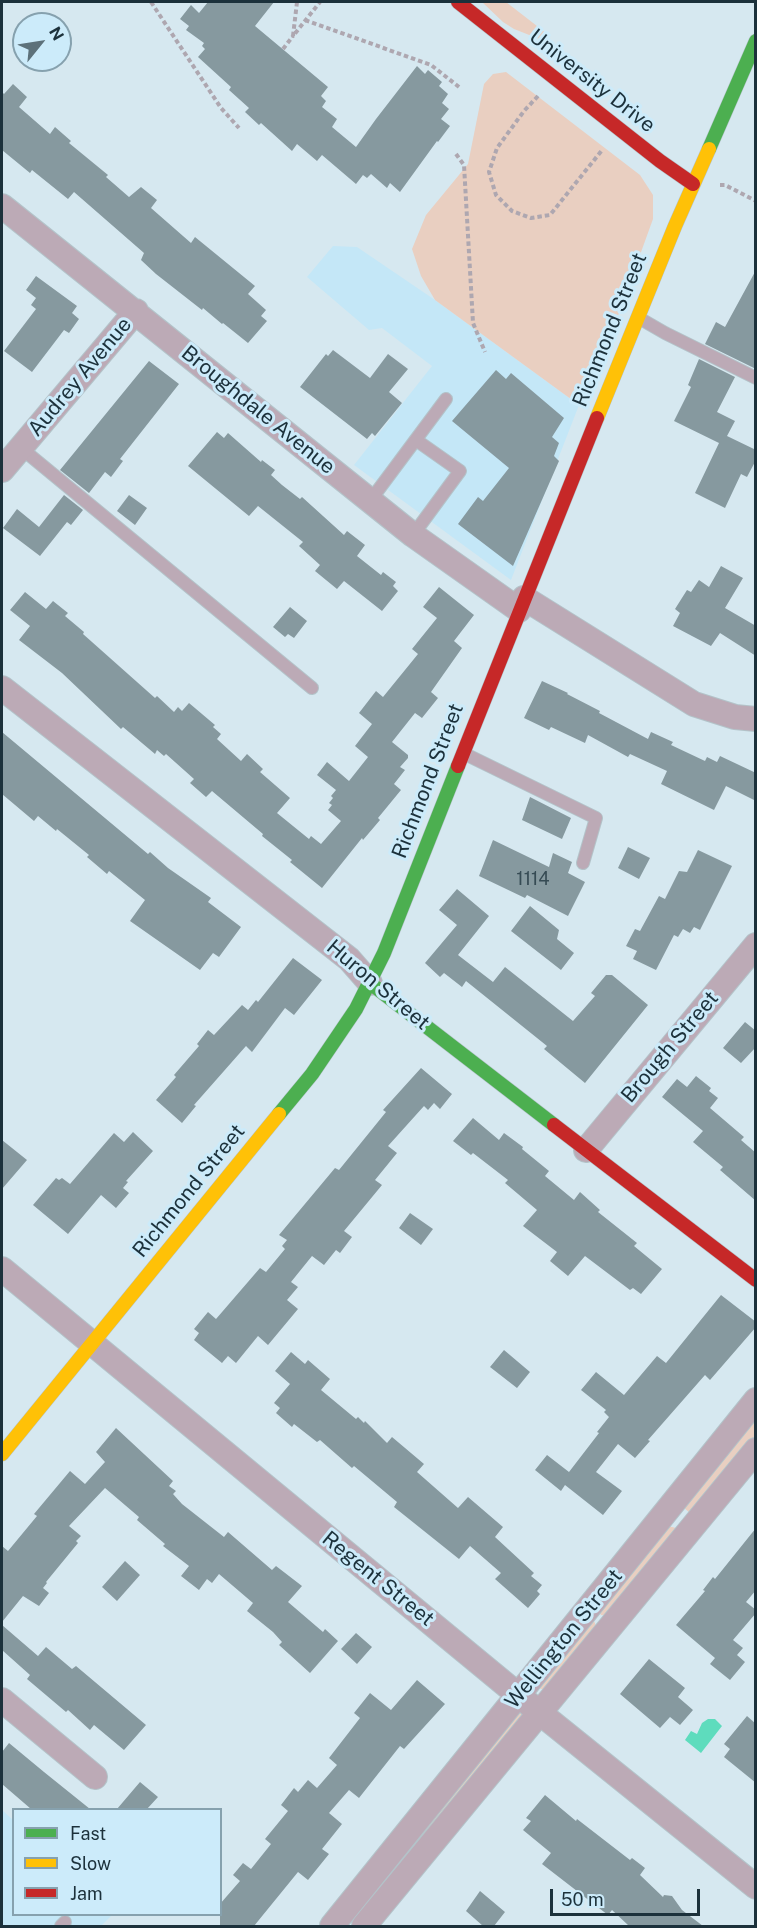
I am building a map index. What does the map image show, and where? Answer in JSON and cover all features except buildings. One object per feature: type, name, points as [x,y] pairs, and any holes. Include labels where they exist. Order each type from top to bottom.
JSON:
[{"type":"main road","name":"University Drive","points":[[447,2],[462,6],[693,184]]},
{"type":"main road","name":"Richmond Street","points":[[2,1454],[312,1074],[357,1009],[370,983],[521,604],[693,184],[756,41]]},
{"type":"main road","name":"Huron Street","points":[[370,983],[756,1280]]},
{"type":"street","name":"Broughdale Avenue","points":[[2,206],[413,535],[521,604],[694,704],[735,717],[756,719]]},
{"type":"street","name":"Audrey Avenue","points":[[2,470],[135,311]]},
{"type":"street","name":"Huron Street","points":[[2,688],[349,959],[370,983]]},
{"type":"street","name":"Brough Street","points":[[586,1150],[756,945]]},
{"type":"street","name":"Regent Street","points":[[2,1269],[540,1713],[756,1887]]},
{"type":"street","name":"Wellington Street","points":[[332,1926],[756,1400]]},
{"type":"street","name":"Wellington Street","points":[[364,1926],[756,1450]]},
{"type":"street","points":[[2,1700],[94,1777]]},
{"type":"street","points":[[371,1878],[392,1893]]},
{"type":"lane","points":[[506,40],[538,46]]},
{"type":"lane","points":[[598,95],[621,129]]},
{"type":"lane","points":[[638,318],[756,378]]},
{"type":"lane","points":[[370,501],[446,399]]},
{"type":"lane","points":[[413,535],[460,471],[416,440]]},
{"type":"lane","points":[[21,448],[312,688]]},
{"type":"lane","points":[[462,753],[596,818],[583,863]]},
{"type":"path","points":[[151,2],[221,108],[239,128]]},
{"type":"path","points":[[293,36],[297,2]]},
{"type":"path","points":[[282,49],[320,2]]},
{"type":"path","points":[[305,20],[431,65],[459,87]]},
{"type":"path","points":[[555,78],[524,111],[497,148],[489,172],[496,195],[512,211],[531,218],[550,215],[621,129]]},
{"type":"path","points":[[456,154],[464,165],[473,323],[485,352]]},
{"type":"path","points":[[693,184],[725,185],[756,201]]},
{"type":"shaded area","points":[[482,2],[506,2],[546,33],[542,40],[514,29]]},
{"type":"shaded area","points":[[506,72],[640,175],[653,195],[653,219],[586,404],[579,405],[435,300],[421,276],[412,249],[426,215],[468,164],[484,84],[493,74]]},
{"type":"shaded area","points":[[333,246],[357,247],[435,300],[579,405],[511,580],[354,465],[432,366],[382,328],[369,330],[307,277]]},
{"type":"shaded area","points":[[755,1418],[755,1436],[691,1514],[683,1507]]},
{"type":"shaded area","points":[[668,1526],[676,1528],[676,1535],[608,1616],[601,1615],[598,1610]]},
{"type":"shaded area","points":[[594,1621],[597,1628],[545,1690],[538,1688],[587,1622]]},
{"type":"shaded area","points":[[514,1711],[522,1711],[525,1717],[397,1872],[390,1874],[389,1867]]},
{"type":"shaded area","points":[[708,1719],[715,1719],[722,1726],[701,1753],[685,1740],[691,1731],[697,1734],[702,1723]]},
{"type":"shaded area","points":[[2,1810],[12,1819],[12,1916],[111,1916],[101,1926],[2,1926]]},
{"type":"traffic: fast","points":[[709,149],[756,41]]},
{"type":"traffic: fast","points":[[279,1114],[312,1074],[356,1009],[384,953],[458,766]]},
{"type":"traffic: fast","points":[[370,983],[554,1125]]},
{"type":"traffic: slow","points":[[597,418],[709,149]]},
{"type":"traffic: slow","points":[[2,1454],[279,1114]]},
{"type":"traffic: jam","points":[[458,2],[660,161],[693,184]]},
{"type":"traffic: jam","points":[[458,766],[597,418]]},
{"type":"traffic: jam","points":[[554,1125],[756,1280]]}]
